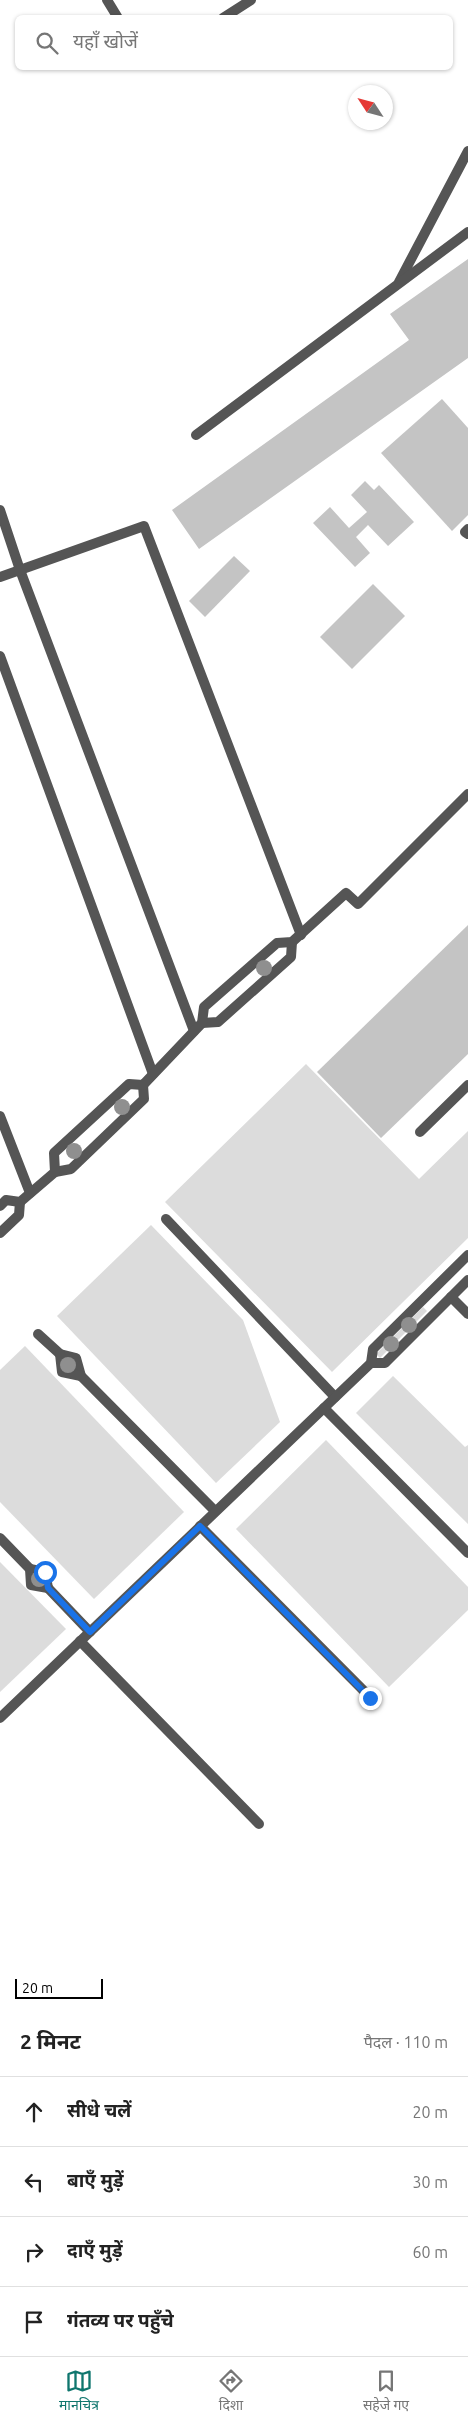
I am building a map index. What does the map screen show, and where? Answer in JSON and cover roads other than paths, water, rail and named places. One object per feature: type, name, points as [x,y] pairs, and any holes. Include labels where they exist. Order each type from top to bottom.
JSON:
[{"type":"street","points":[[107,0],[116,15]]},
{"type":"street","points":[[227,15],[252,0]]},
{"type":"street","points":[[397,285],[468,151]]},
{"type":"street","points":[[196,435],[468,232]]},
{"type":"street","points":[[0,510],[20,570],[198,1027]]},
{"type":"street","points":[[0,577],[144,526],[300,935]]},
{"type":"street","points":[[468,529],[466,532],[468,534]]},
{"type":"street","points":[[0,656],[153,1074]]},
{"type":"street","points":[[0,1233],[19,1215],[20,1202],[55,1172],[71,1170],[144,1099],[143,1085],[198,1027],[204,1007],[277,943],[292,942],[346,892],[358,904],[468,794]]},
{"type":"street","points":[[198,1027],[218,1022],[291,958],[292,942]]},
{"type":"street","points":[[55,1172],[54,1153],[129,1084],[143,1085]]},
{"type":"street","points":[[420,1132],[468,1086]]},
{"type":"street","points":[[0,1116],[30,1193]]},
{"type":"street","points":[[0,1206],[6,1200],[20,1202]]},
{"type":"street","points":[[166,1219],[335,1397]]},
{"type":"street","points":[[0,1718],[370,1363],[373,1349],[468,1254]]},
{"type":"street","points":[[370,1363],[385,1363],[468,1280]]},
{"type":"street","points":[[451,1297],[468,1314]]},
{"type":"street","points":[[38,1334],[60,1354],[76,1358],[81,1376],[215,1511]]},
{"type":"street","points":[[60,1354],[62,1372],[81,1376]]},
{"type":"street","points":[[324,1408],[468,1553]]},
{"type":"street","points":[[200,1526],[370,1698]]},
{"type":"street","points":[[0,1538],[30,1569],[45,1572],[48,1588],[90,1632]]},
{"type":"street","points":[[30,1569],[31,1585],[48,1588]]},
{"type":"street","points":[[80,1641],[259,1824]]}]
